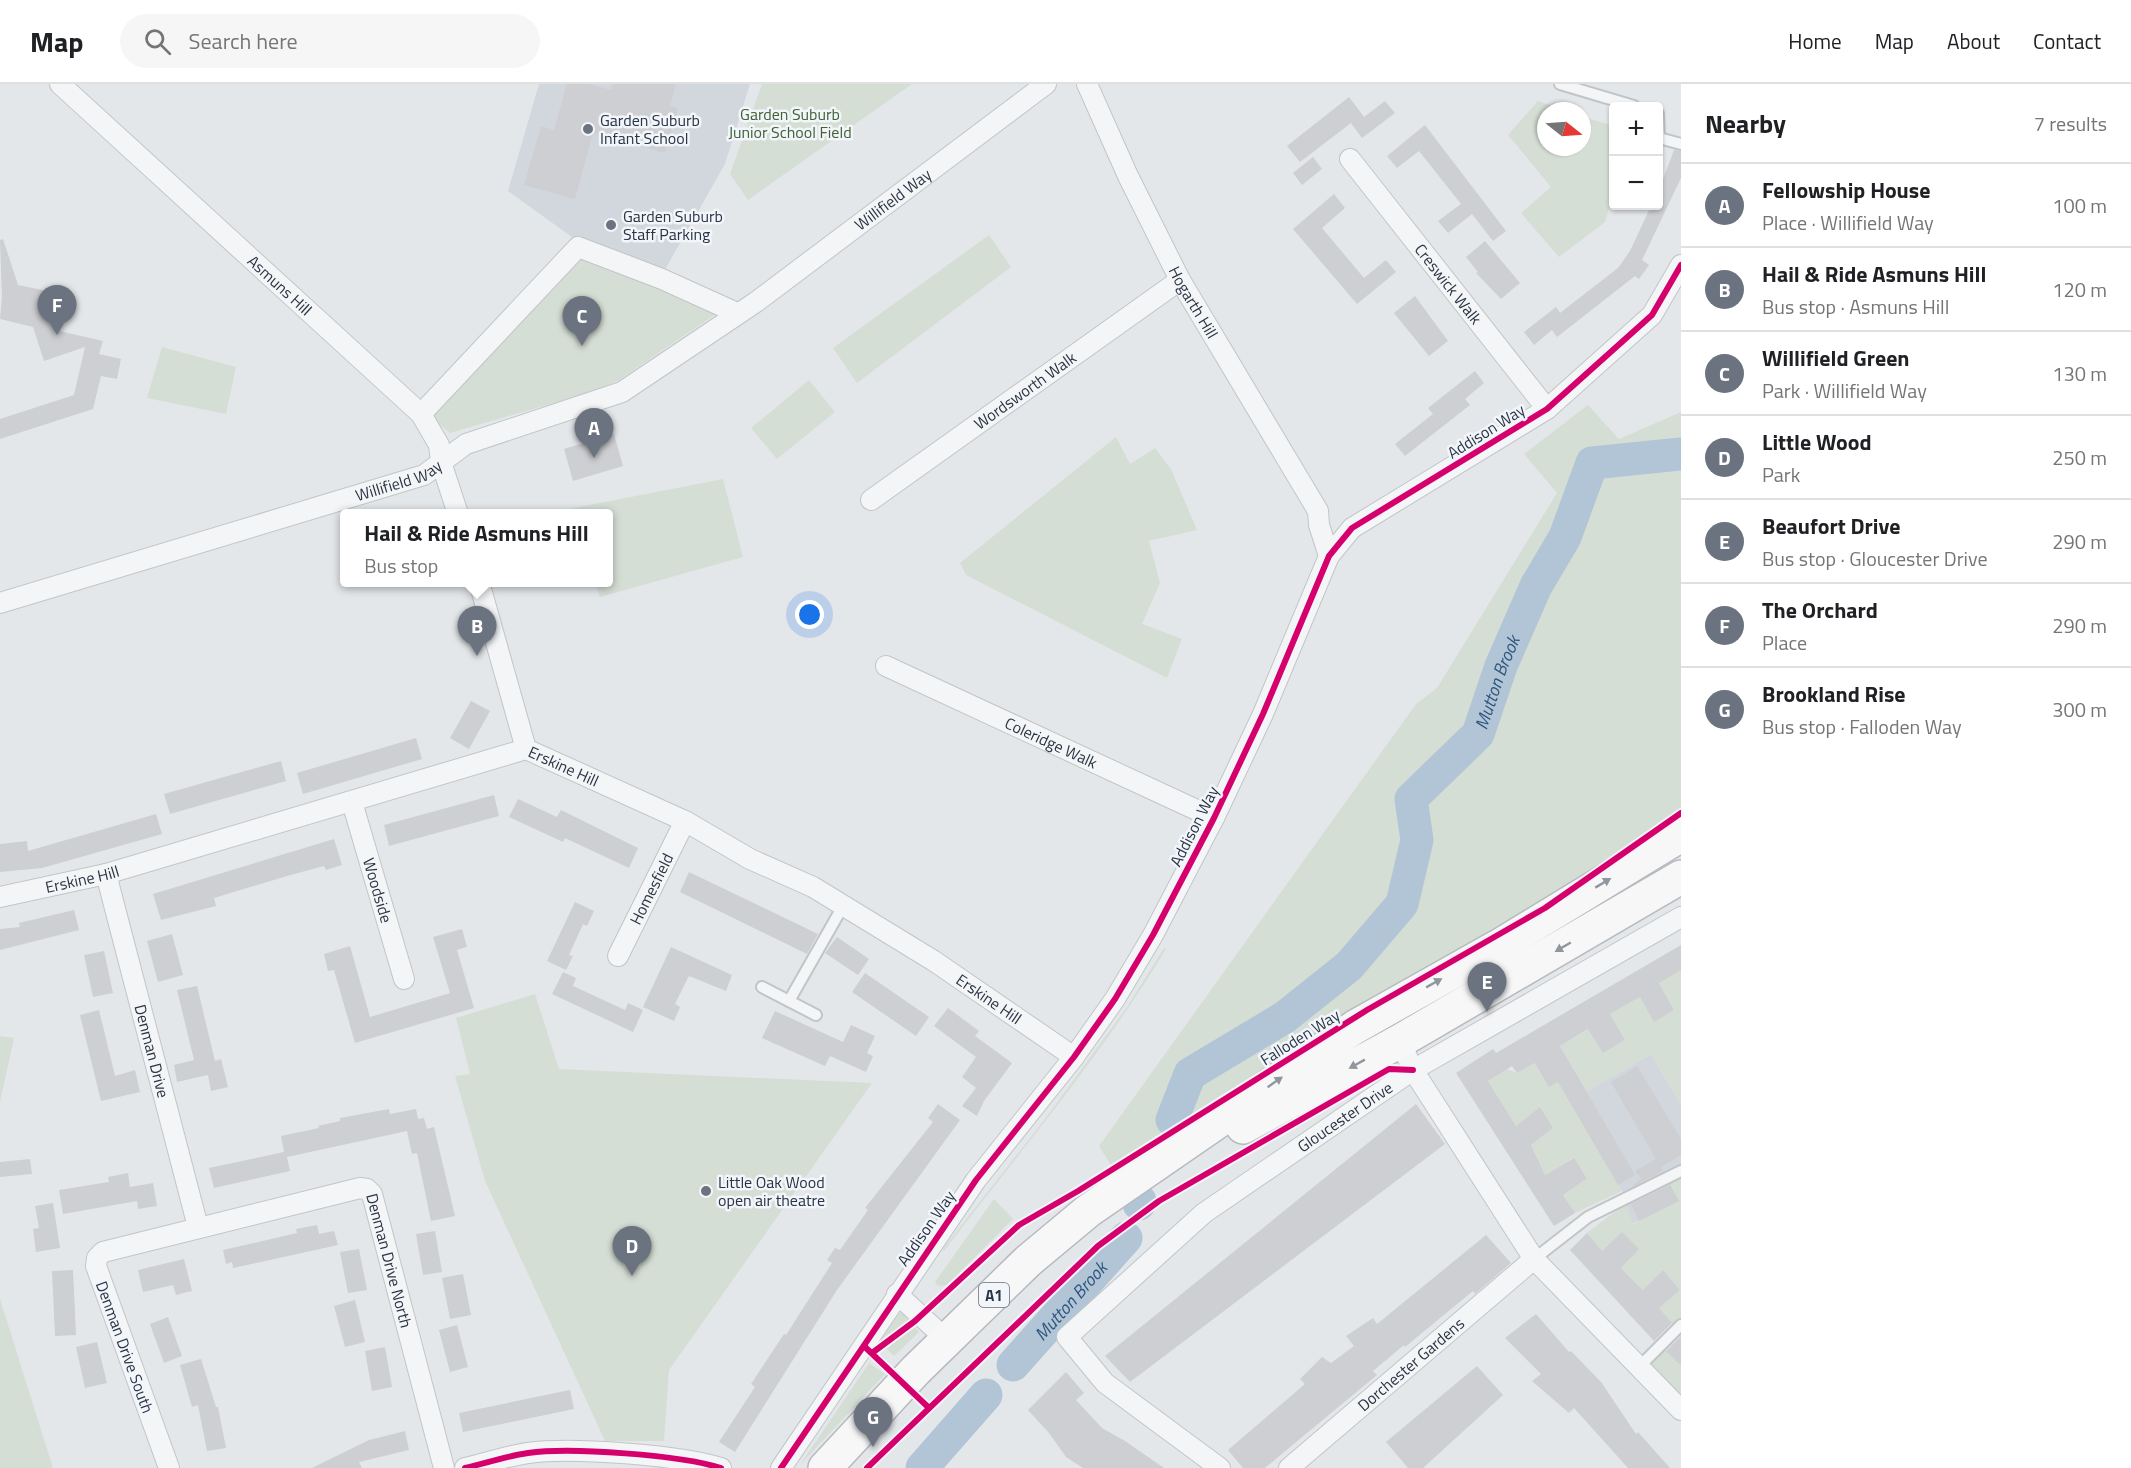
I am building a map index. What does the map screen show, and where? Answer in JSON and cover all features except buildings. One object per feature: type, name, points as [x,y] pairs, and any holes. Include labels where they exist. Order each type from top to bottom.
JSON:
[{"type":"highway","name":"Falloden Way","points":[[825,1468],[947,1340],[1029,1261],[1088,1211],[1355,1027],[1499,946],[1681,835]]},
{"type":"highway","name":"Falloden Way","points":[[1088,1211],[1400,1041],[1681,877]]},
{"type":"highway","points":[[1383,1011],[1400,1041]]},
{"type":"street","name":"Asmuns Hill","points":[[60,84],[421,414],[439,445],[441,462],[457,509]]},
{"type":"street","name":"Willifield Way","points":[[0,603],[424,475],[466,444],[622,392],[756,302],[1046,84]]},
{"type":"street","name":"Hogarth Hill","points":[[1087,84],[1128,176],[1180,280],[1318,511],[1319,525],[1329,556]]},
{"type":"street","name":"Creswick Walk","points":[[1350,159],[1547,409]]},
{"type":"street","points":[[421,414],[578,248],[662,279],[737,313]]},
{"type":"street","name":"Addison Way","points":[[781,1468],[976,1179],[1074,1057],[1115,999],[1153,935],[1214,818],[1263,714],[1329,556],[1352,528],[1547,409],[1652,315],[1681,265]]},
{"type":"street","name":"Wordsworth Walk","points":[[871,500],[1180,280]]},
{"type":"street","points":[[1318,511],[1352,528]]},
{"type":"street","points":[[480,587],[526,749]]},
{"type":"street","name":"Coleridge Walk","points":[[886,666],[1214,818]]},
{"type":"street","name":"Erskine Hill","points":[[0,897],[106,874],[526,749],[685,821],[750,860],[813,887],[934,961],[1074,1057]]},
{"type":"street","name":"Woodside","points":[[352,802],[404,979]]},
{"type":"street","name":"Homesfield","points":[[618,956],[685,821]]},
{"type":"street","name":"Denman Drive","points":[[106,874],[198,1227]]},
{"type":"street","name":"Gloucester Drive","points":[[1221,1468],[1105,1383],[1067,1337],[1204,1213],[1413,1070],[1681,917]]},
{"type":"street","points":[[1400,1041],[1413,1070],[1534,1259],[1681,1410]]},
{"type":"street","name":"Denman Drive North","points":[[198,1227],[360,1188],[368,1189],[372,1194],[444,1468]]},
{"type":"street","name":"Denman Drive South","points":[[169,1468],[96,1266],[97,1258],[103,1252],[198,1227]]},
{"type":"street","name":"Dorchester Gardens","points":[[1289,1468],[1534,1259]]},
{"type":"street","points":[[897,1294],[947,1340]]},
{"type":"street","points":[[465,1468],[529,1453],[597,1453],[687,1461],[721,1468]]},
{"type":"lane","points":[[1548,84],[1554,84]]},
{"type":"lane","points":[[1560,84],[1621,102]]},
{"type":"lane","points":[[1663,139],[1681,144]]},
{"type":"lane","points":[[789,1001],[843,906]]},
{"type":"lane","points":[[762,987],[816,1015]]},
{"type":"lane","points":[[1534,1259],[1588,1217],[1681,1171]]},
{"type":"lane","points":[[1639,1367],[1681,1325]]},
{"type":"shaded area","points":[[539,84],[750,84],[725,164],[663,273],[583,245],[508,191]]},
{"type":"shaded area","points":[[1651,1054],[1681,1105],[1681,1178],[1671,1185],[1679,1201],[1632,1224],[1622,1191],[1570,1101]]},
{"type":"green space","name":"Garden Suburb Junior School Field","points":[[762,84],[912,84],[748,200],[730,174]]},
{"type":"green space","points":[[1537,102],[1537,156],[1591,156],[1591,119],[1609,125],[1609,209],[1605,222],[1559,257],[1521,213],[1551,187],[1508,135]]},
{"type":"green space","points":[[989,235],[1011,267],[857,383],[833,348]]},
{"type":"green space","points":[[580,252],[719,312],[619,380],[592,392],[450,433],[431,417]]},
{"type":"green space","points":[[162,347],[236,367],[226,414],[147,398]]},
{"type":"green space","points":[[809,380],[835,412],[777,459],[751,428]]},
{"type":"green space","points":[[1588,405],[1619,439],[1681,412],[1681,810],[1544,906],[1368,1008],[1112,1167],[1099,1146],[1416,704],[1437,688],[1557,493],[1524,454]]},
{"type":"green space","points":[[1116,437],[1130,464],[1155,448],[1171,469],[1197,530],[1149,541],[1160,583],[1142,624],[1182,639],[1167,678],[966,575],[960,563]]},
{"type":"green space","points":[[723,479],[743,557],[600,597],[596,587],[613,587],[613,509],[569,509]]},
{"type":"green space","points":[[1164,948],[1166,949],[1115,1028],[944,1251],[942,1250],[1045,1119],[1127,1007]]},
{"type":"green space","points":[[1681,967],[1681,1105],[1651,1054],[1570,1101],[1622,1191],[1575,1213],[1563,1195],[1587,1177],[1573,1158],[1545,1175],[1531,1145],[1553,1128],[1540,1108],[1516,1126],[1488,1081],[1507,1069],[1517,1073],[1535,1063],[1575,1072],[1560,1046],[1589,1029],[1603,1053],[1625,1040],[1610,1014],[1640,997],[1654,1021],[1674,1010],[1659,983]]},
{"type":"green space","points":[[535,994],[559,1069],[872,1083],[669,1370],[664,1441],[605,1441],[485,1181],[455,1076],[470,1074],[456,1018]]},
{"type":"green space","points":[[0,1036],[14,1038],[0,1102]]},
{"type":"green space","points":[[1681,1178],[1681,1319],[1673,1325],[1659,1308],[1680,1290],[1664,1271],[1643,1290],[1621,1268],[1638,1249],[1622,1232],[1602,1251],[1587,1233],[1626,1203],[1633,1224],[1678,1201],[1671,1185]]},
{"type":"green space","points":[[994,1199],[1013,1219],[947,1285],[938,1286],[935,1282]]},
{"type":"green space","points":[[0,1299],[53,1468],[0,1468]]},
{"type":"green space","points":[[901,1312],[919,1332],[894,1356],[878,1340]]},
{"type":"green space","points":[[1665,1349],[1681,1366],[1681,1395],[1651,1364]]},
{"type":"green space","points":[[869,1363],[885,1374],[800,1465]]},
{"type":"waterway","name":"Mutton Brook","points":[[1172,1120],[1190,1074],[1285,1017],[1349,966],[1402,904],[1417,840],[1411,799],[1478,734],[1501,666],[1536,586],[1565,537],[1592,463],[1681,454]]},
{"type":"waterway","name":"Mutton Brook","points":[[1013,1365],[1126,1238]]},
{"type":"waterway","name":"Mutton Brook","points":[[922,1468],[986,1395]]},
{"type":"cycle path","points":[[781,1468],[976,1180],[1074,1057],[1115,999],[1153,935],[1214,818],[1263,714],[1329,556],[1352,528],[1547,409],[1652,315],[1681,265]]},
{"type":"cycle path","points":[[872,1353],[915,1321],[1019,1225],[1078,1191],[1367,1010],[1545,908],[1681,813]]},
{"type":"cycle path","points":[[867,1468],[1098,1246],[1159,1201],[1389,1069],[1413,1070]]},
{"type":"cycle path","points":[[865,1347],[928,1407]]},
{"type":"cycle path","points":[[465,1468],[528,1453],[547,1451],[653,1456],[721,1468]]},
{"type":"place","name":"Garden Suburb Infant School","points":[[588,129]]},
{"type":"place","name":"Garden Suburb Staff Parking","points":[[611,225]]},
{"type":"place","name":"The Orchard","points":[[57,335]]},
{"type":"place","name":"Willifield Green","points":[[582,346]]},
{"type":"place","name":"Fellowship House","points":[[594,458]]},
{"type":"place","name":"Hail & Ride Asmuns Hill","points":[[477,656]]},
{"type":"place","name":"Beaufort Drive","points":[[1487,1012]]},
{"type":"place","name":"Little Oak Wood open air theatre","points":[[706,1191]]},
{"type":"place","name":"Little Wood","points":[[632,1276]]},
{"type":"place","name":"Brookland Rise","points":[[873,1447]]}]
